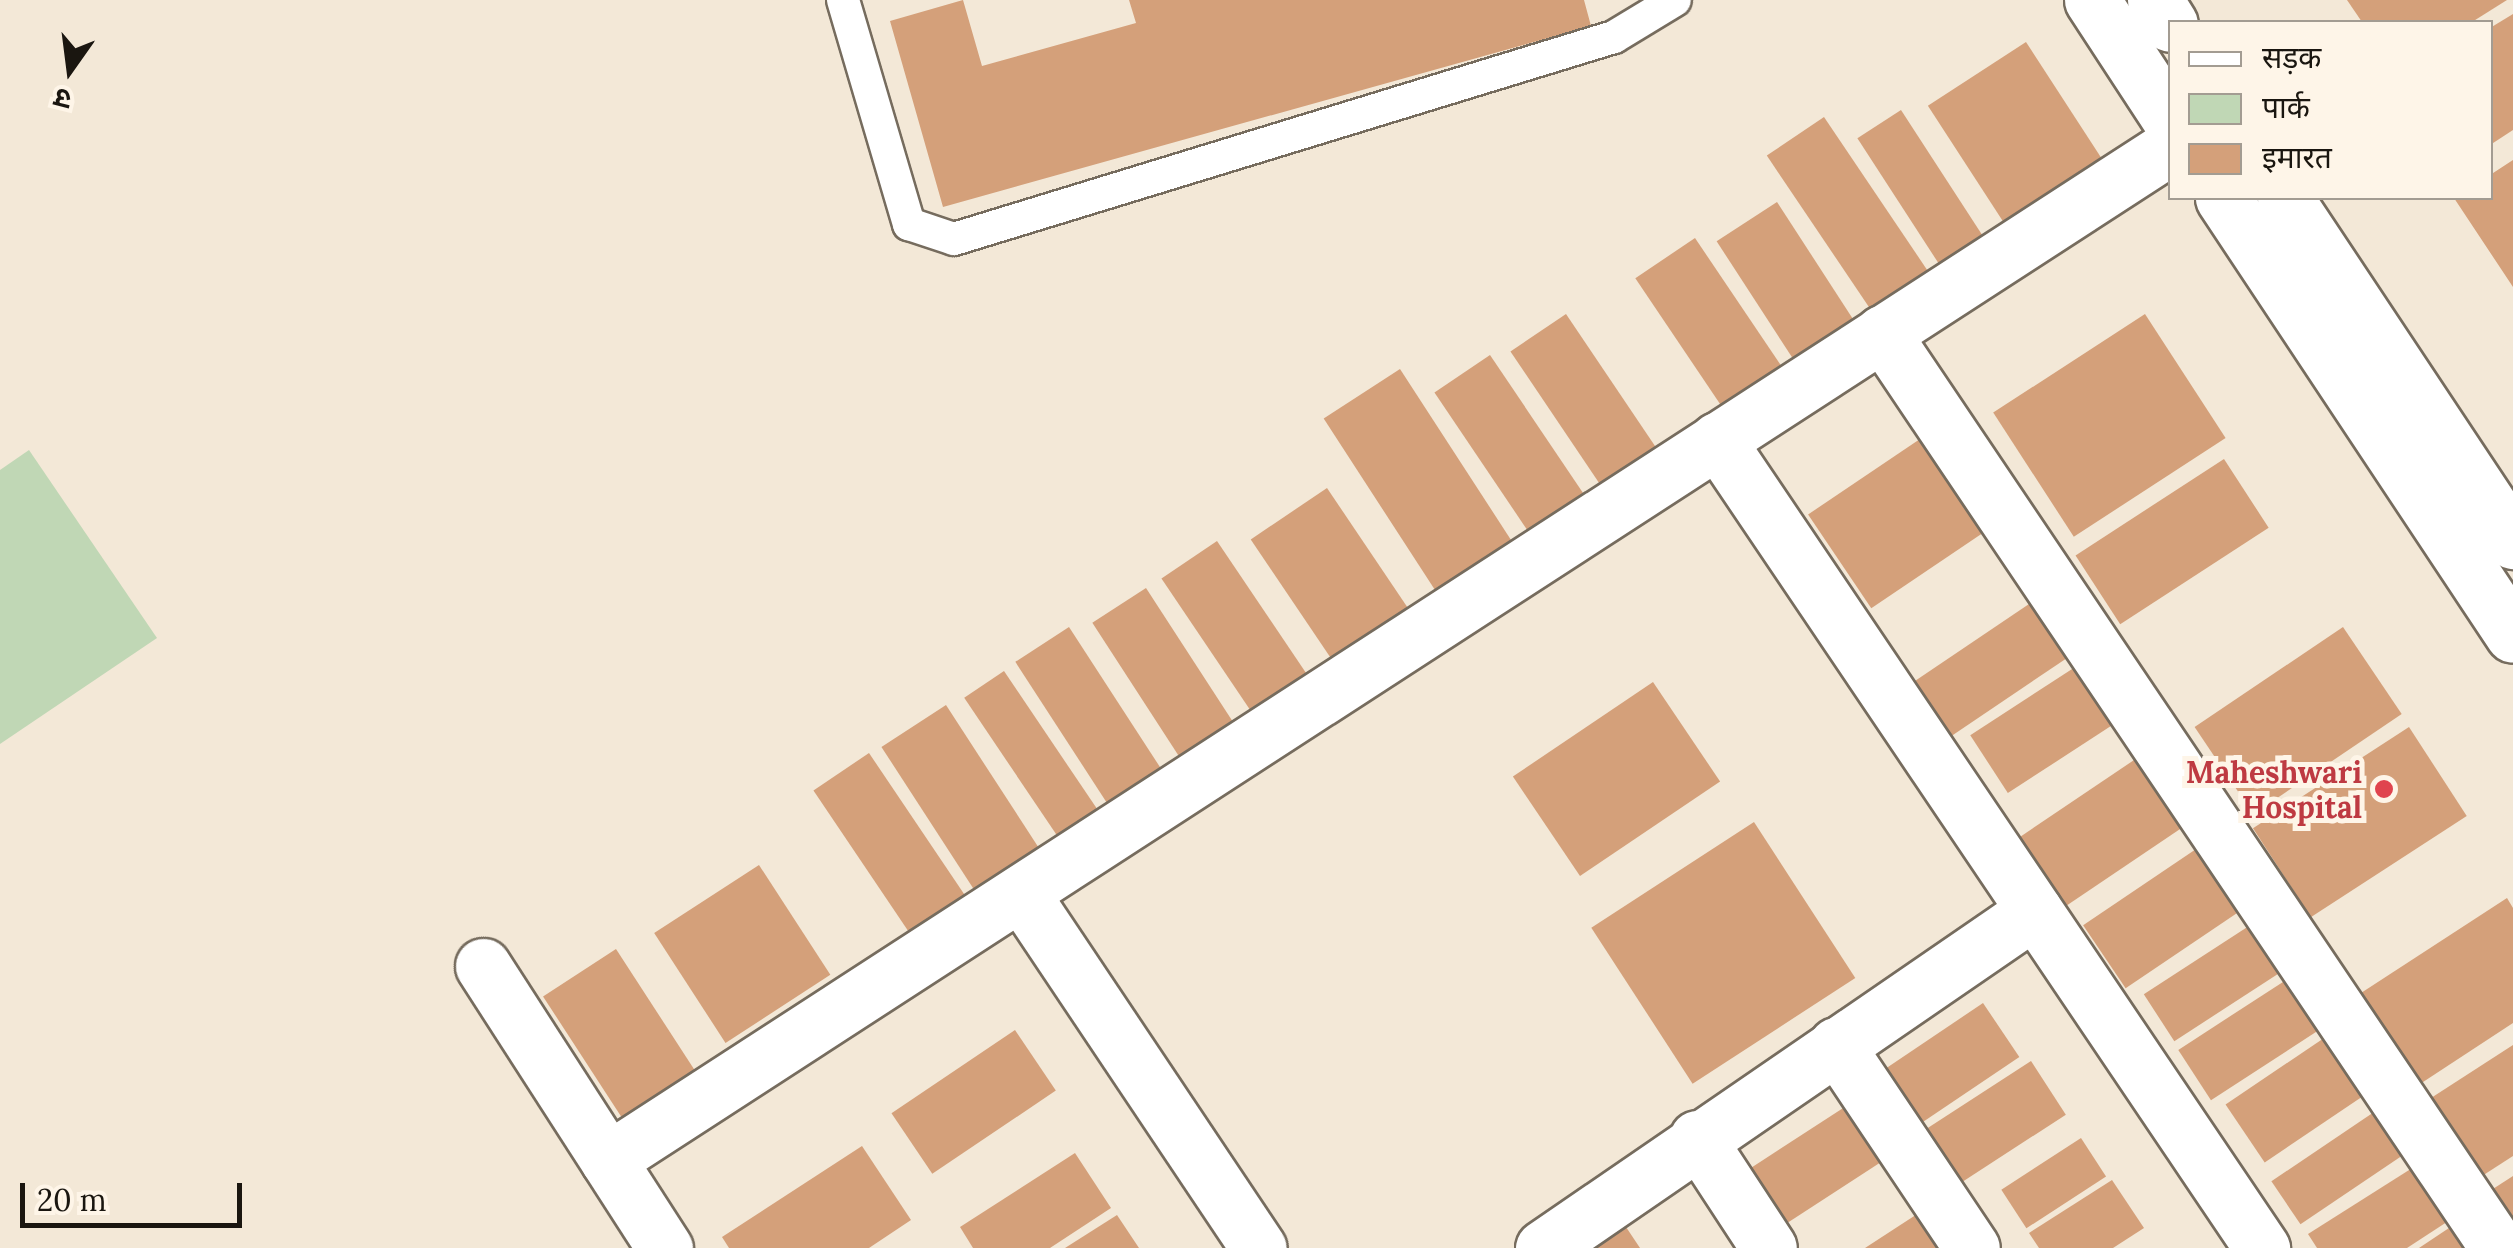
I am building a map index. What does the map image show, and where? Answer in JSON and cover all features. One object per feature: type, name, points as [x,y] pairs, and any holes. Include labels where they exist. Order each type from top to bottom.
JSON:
[{"type":"street","points":[[2092,0],[2168,116]]},
{"type":"street","points":[[608,1160],[2168,147]]},
{"type":"street","points":[[2224,200],[2513,635]]},
{"type":"street","points":[[2287,200],[2498,485],[2513,541]]},
{"type":"street","points":[[1882,333],[2498,1248]]},
{"type":"street","points":[[1716,440],[2262,1248]]},
{"type":"street","points":[[1020,893],[1258,1248]]},
{"type":"street","points":[[1543,1248],[1698,1138],[2034,912]]},
{"type":"street","points":[[483,966],[665,1248]]},
{"type":"street","points":[[1836,1045],[1972,1248]]},
{"type":"street","points":[[1698,1138],[1769,1248]]},
{"type":"lane","points":[[843,0],[909,224],[954,239],[1614,37],[1675,0]]},
{"type":"green space","points":[[29,450],[157,638],[0,744],[0,470]]},
{"type":"building","points":[[963,0],[982,66],[1136,23],[1129,0],[1584,0],[1591,26],[943,207],[890,21]]},
{"type":"building","points":[[2347,0],[2507,0],[2475,20],[2361,20]]},
{"type":"building","points":[[2513,14],[2513,130],[2493,143],[2493,26]]},
{"type":"building","points":[[2026,42],[2108,168],[2010,232],[1928,106]]},
{"type":"building","points":[[1901,110],[1990,248],[1947,276],[1857,138]]},
{"type":"building","points":[[1824,117],[1933,279],[1876,317],[1767,156]]},
{"type":"building","points":[[2513,160],[2513,287],[2455,200],[2493,200],[2493,173]]},
{"type":"building","points":[[1777,202],[1861,331],[1800,370],[1717,241]]},
{"type":"building","points":[[1695,238],[1783,368],[1723,408],[1635,278]]},
{"type":"building","points":[[1566,314],[1659,452],[1604,490],[1510,351]]},
{"type":"building","points":[[2145,314],[2226,438],[2074,537],[1993,413]]},
{"type":"building","points":[[1490,355],[1594,509],[1538,547],[1434,392]]},
{"type":"building","points":[[1400,369],[1519,553],[1443,602],[1324,419]]},
{"type":"building","points":[[1920,439],[1983,533],[1871,608],[1808,514]]},
{"type":"building","points":[[2224,459],[2269,528],[2120,624],[2076,555]]},
{"type":"building","points":[[1327,488],[1413,616],[1337,667],[1251,539]]},
{"type":"building","points":[[1217,541],[1314,685],[1259,723],[1161,578]]},
{"type":"building","points":[[1146,588],[1241,735],[1188,770],[1092,623]]},
{"type":"building","points":[[2032,602],[2069,657],[1950,737],[1913,682]]},
{"type":"building","points":[[1069,627],[1166,777],[1113,812],[1015,662]]},
{"type":"building","points":[[2343,627],[2402,714],[2253,814],[2195,727]]},
{"type":"building","points":[[2086,660],[2124,718],[2008,793],[1970,735]]},
{"type":"building","points":[[1004,671],[1107,824],[1068,851],[964,698]]},
{"type":"building","points":[[1653,682],[1720,781],[1580,876],[1513,777]]},
{"type":"building","points":[[946,705],[1047,861],[983,903],[881,747]]},
{"type":"building","points":[[2409,727],[2467,816],[2311,917],[2253,828]]},
{"type":"building","points":[[869,753],[975,910],[919,947],[813,790]]},
{"type":"building","points":[[2140,756],[2186,825],[2057,912],[2011,843]]},
{"type":"building","points":[[1754,822],[1855,978],[1693,1084],[1591,928]]},
{"type":"building","points":[[2205,843],[2247,906],[2126,988],[2083,925]]},
{"type":"building","points":[[759,865],[830,975],[726,1043],[654,933]]},
{"type":"building","points":[[2507,898],[2513,908],[2513,1023],[2420,1084],[2361,993]]},
{"type":"building","points":[[2252,924],[2282,971],[2174,1041],[2144,994]]},
{"type":"building","points":[[616,949],[699,1076],[626,1124],[543,996]]},
{"type":"building","points":[[2289,978],[2322,1028],[2211,1100],[2178,1050]]},
{"type":"building","points":[[1983,1003],[2019,1057],[1917,1126],[1880,1072]]},
{"type":"building","points":[[1015,1030],[1056,1091],[932,1174],[891,1113]]},
{"type":"building","points":[[2330,1034],[2369,1092],[2265,1162],[2226,1104]]},
{"type":"building","points":[[2513,1045],[2513,1156],[2482,1176],[2431,1098]]},
{"type":"building","points":[[2031,1061],[2066,1115],[1947,1192],[1912,1138]]},
{"type":"building","points":[[1854,1101],[1890,1156],[1778,1229],[1742,1174]]},
{"type":"building","points":[[2380,1108],[2409,1151],[2300,1224],[2271,1181]]},
{"type":"building","points":[[2081,1138],[2106,1177],[2026,1228],[2001,1190]]},
{"type":"building","points":[[862,1146],[911,1220],[869,1248],[729,1248],[722,1237]]},
{"type":"building","points":[[1075,1153],[1111,1208],[1050,1248],[973,1248],[960,1227]]},
{"type":"building","points":[[2417,1165],[2453,1218],[2407,1248],[2317,1248],[2308,1234]]},
{"type":"building","points":[[2513,1176],[2513,1243],[2482,1196]]},
{"type":"building","points":[[2112,1180],[2144,1228],[2113,1248],[2039,1248],[2029,1233]]},
{"type":"building","points":[[1928,1207],[1955,1248],[1865,1248]]},
{"type":"building","points":[[1117,1215],[1139,1248],[1065,1248]]},
{"type":"building","points":[[2461,1220],[2479,1248],[2419,1248]]},
{"type":"building","points":[[1626,1227],[1640,1248],[1593,1248]]},
{"type":"place","name":"Maheshwari Hospital","points":[[2384,789]]}]
